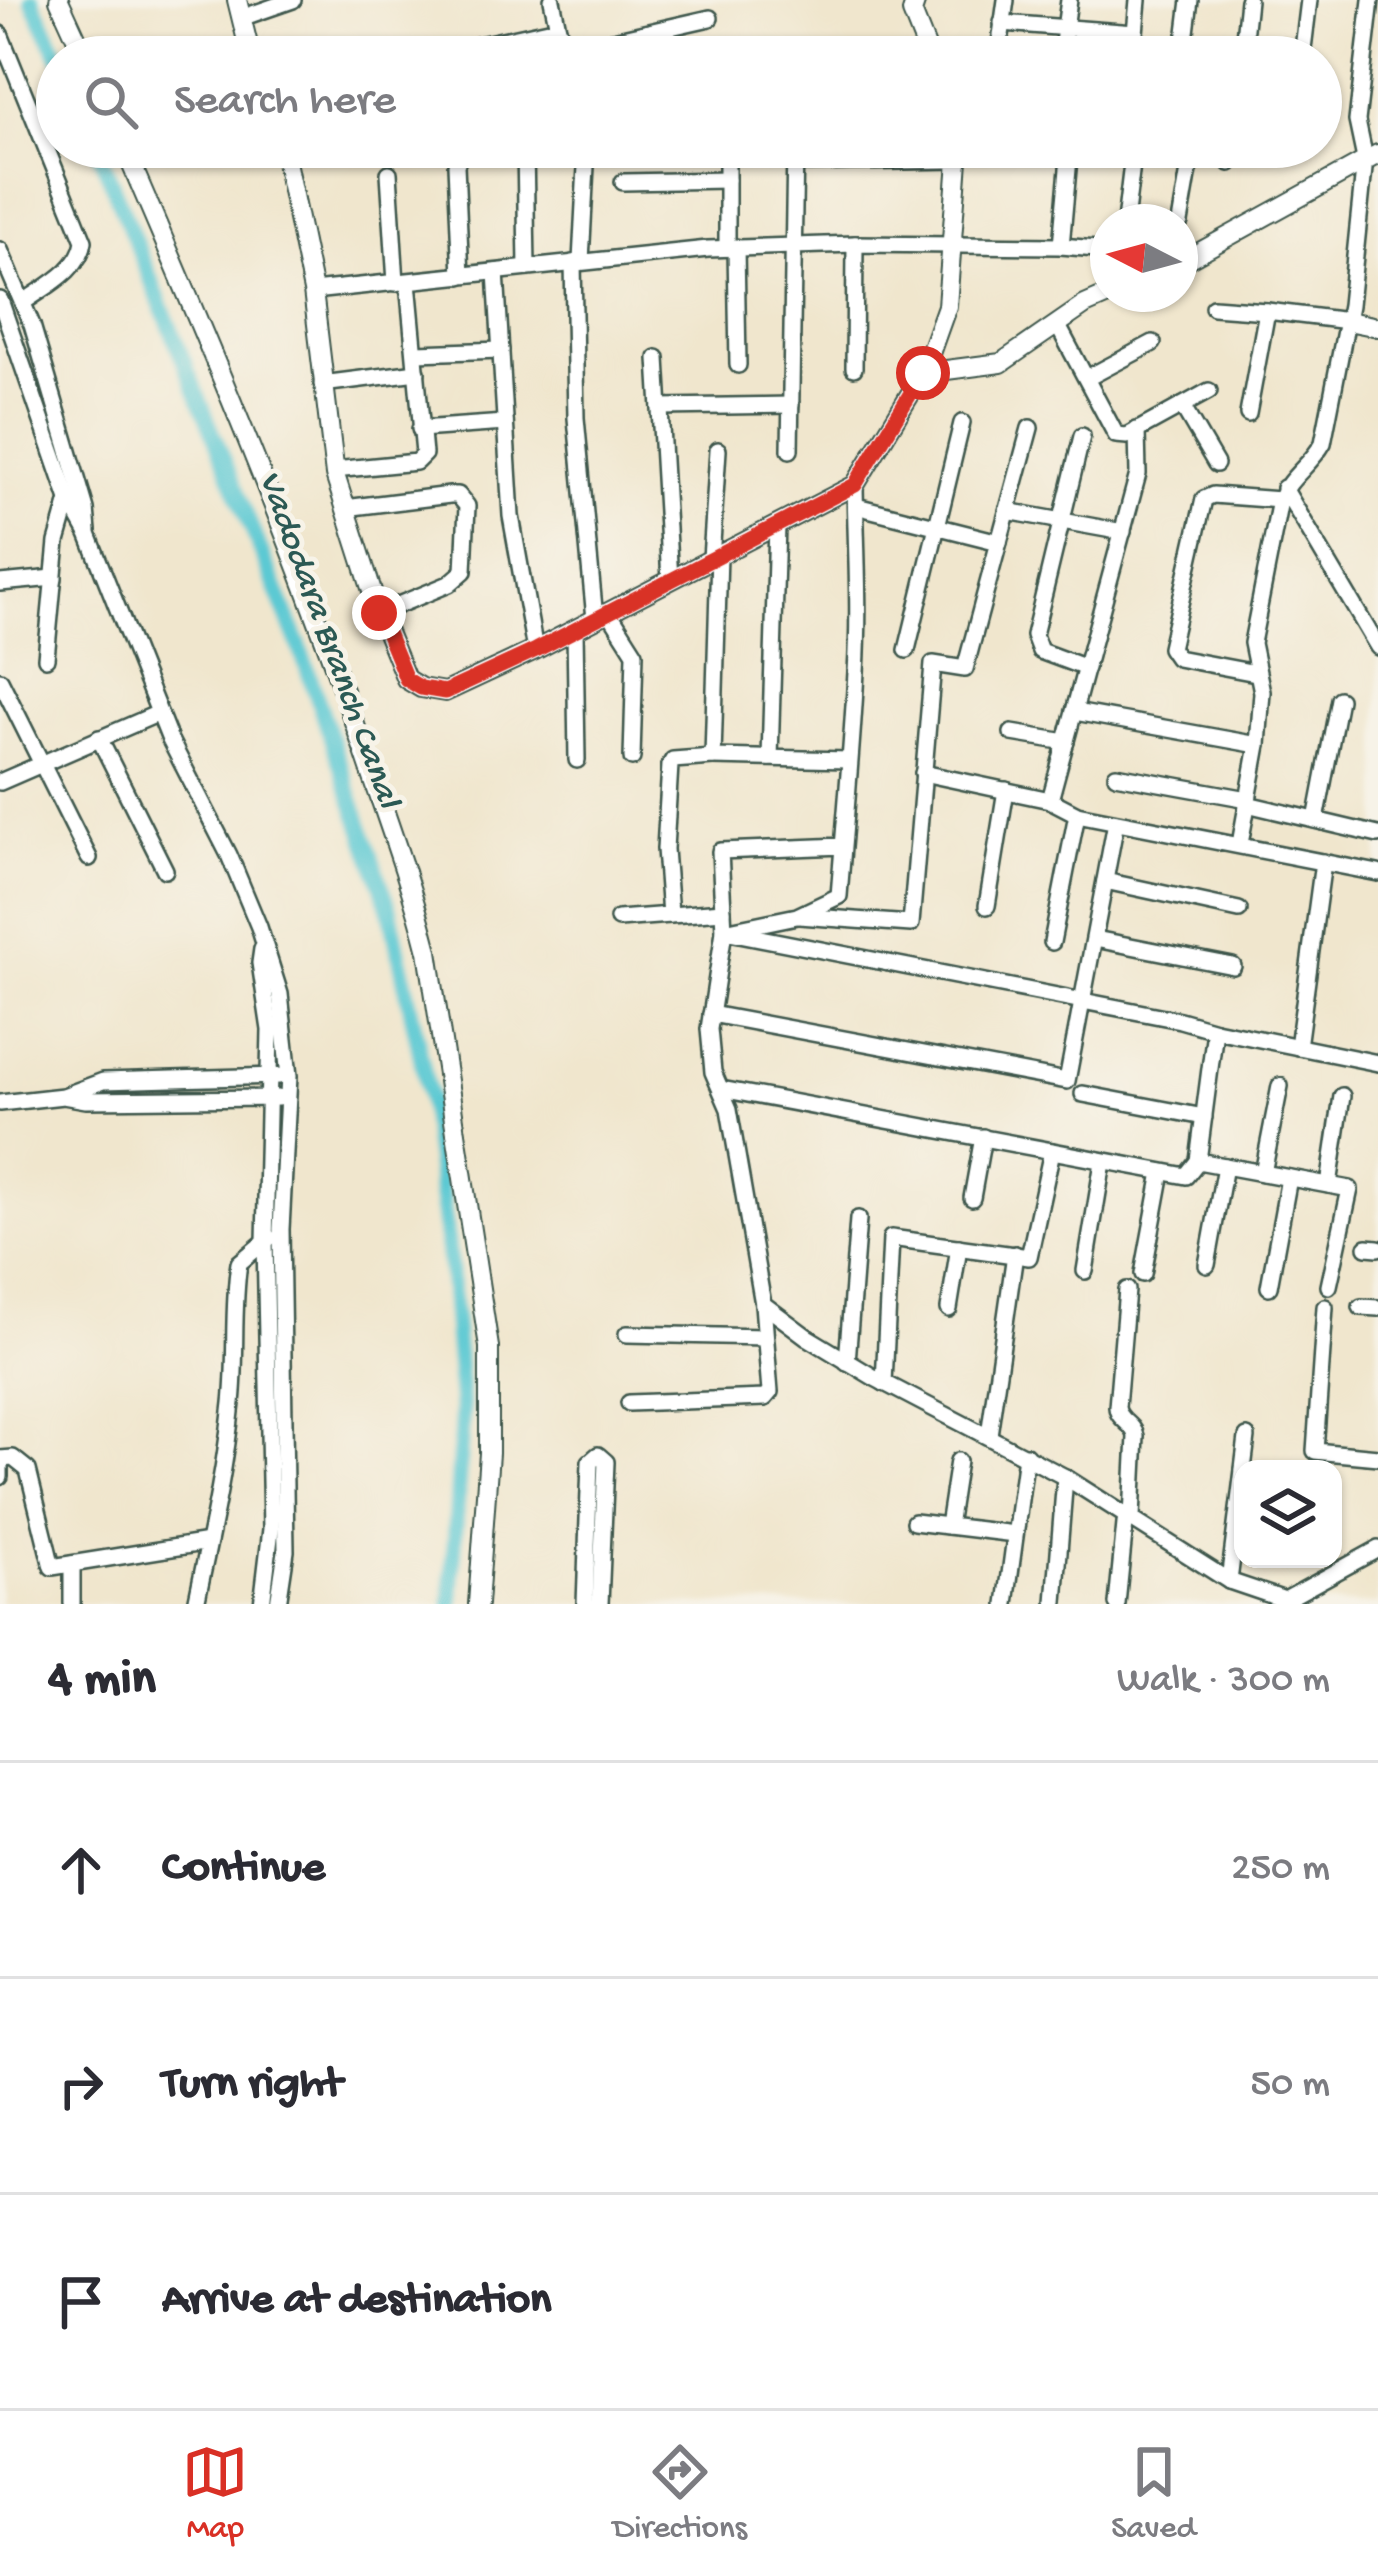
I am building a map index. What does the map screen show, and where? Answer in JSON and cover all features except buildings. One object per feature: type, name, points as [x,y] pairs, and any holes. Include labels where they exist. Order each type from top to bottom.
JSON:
[{"type":"street","points":[[59,0],[75,36]]},
{"type":"street","points":[[239,9],[293,0]]},
{"type":"street","points":[[552,0],[560,36]]},
{"type":"street","points":[[1000,36],[1006,0]]},
{"type":"street","points":[[1063,36],[1069,0]]},
{"type":"street","points":[[1002,23],[1136,33],[1138,0]]},
{"type":"street","points":[[1186,36],[1190,0]]},
{"type":"street","points":[[1244,36],[1248,0]]},
{"type":"street","points":[[1305,36],[1309,0]]},
{"type":"street","points":[[1240,844],[1258,745],[1262,692],[1252,643],[1282,494],[1323,443],[1348,321],[1372,157],[1357,121],[1371,0]]},
{"type":"street","points":[[911,4],[922,36]]},
{"type":"street","points":[[638,36],[710,18]]},
{"type":"street","points":[[537,36],[558,28]]},
{"type":"street","points":[[1122,32],[1122,36]]},
{"type":"street","points":[[0,34],[36,123]]},
{"type":"street","points":[[1198,253],[1372,157]]},
{"type":"street","points":[[24,302],[82,256],[84,242],[54,168]]},
{"type":"street","points":[[133,168],[237,410],[322,627],[425,938],[440,1006],[489,1347],[489,1467],[478,1604]]},
{"type":"street","points":[[287,168],[313,291],[334,470],[345,508],[406,679],[421,688],[445,692],[855,485],[923,373],[947,306],[960,168]]},
{"type":"street","points":[[456,168],[461,276]]},
{"type":"street","points":[[525,168],[527,268]]},
{"type":"street","points":[[585,168],[577,262],[576,418],[602,615],[635,653],[632,758]]},
{"type":"street","points":[[727,168],[738,365]]},
{"type":"street","points":[[790,450],[795,168]]},
{"type":"street","points":[[1060,246],[1068,168]]},
{"type":"street","points":[[1127,204],[1131,168]]},
{"type":"street","points":[[1183,204],[1189,168]]},
{"type":"street","points":[[334,470],[420,460],[424,454],[417,353],[402,283],[389,173]]},
{"type":"street","points":[[622,182],[727,180]]},
{"type":"street","points":[[313,291],[732,248],[955,243],[1090,248]]},
{"type":"street","points":[[854,368],[855,244]]},
{"type":"street","points":[[0,250],[24,302],[86,509],[88,534]]},
{"type":"street","points":[[496,272],[512,516],[536,650]]},
{"type":"street","points":[[0,302],[69,500],[88,534],[159,712],[229,855],[280,994],[289,1076],[281,1228],[286,1551],[278,1604]]},
{"type":"street","points":[[923,373],[1001,363],[1090,302]]},
{"type":"street","points":[[1213,308],[1378,327]]},
{"type":"street","points":[[1248,414],[1267,311]]},
{"type":"street","points":[[1057,324],[1116,435],[1126,436],[1209,391]]},
{"type":"street","points":[[1087,378],[1153,343]]},
{"type":"street","points":[[417,353],[501,350]]},
{"type":"street","points":[[657,358],[670,580]]},
{"type":"street","points":[[322,384],[417,372]]},
{"type":"street","points":[[660,407],[791,405]]},
{"type":"street","points":[[1182,406],[1216,464]]},
{"type":"street","points":[[420,429],[505,423]]},
{"type":"street","points":[[907,650],[962,423]]},
{"type":"street","points":[[797,916],[911,924],[933,664],[965,669],[1030,428]]},
{"type":"street","points":[[1050,800],[1138,474],[1138,430]]},
{"type":"street","points":[[1082,436],[1034,635],[1040,651],[1087,668]]},
{"type":"street","points":[[713,757],[718,450]]},
{"type":"street","points":[[724,931],[797,916],[839,896],[857,668],[855,485]]},
{"type":"street","points":[[1282,494],[1378,647]]},
{"type":"street","points":[[1256,673],[1177,658],[1170,649],[1204,499],[1282,494]]},
{"type":"street","points":[[345,508],[450,495],[458,495],[467,506],[464,571],[449,584],[379,613]]},
{"type":"street","points":[[46,658],[59,528],[69,500]]},
{"type":"street","points":[[856,506],[999,542]]},
{"type":"street","points":[[1007,511],[1123,532]]},
{"type":"street","points":[[770,758],[777,525]]},
{"type":"street","points":[[0,583],[54,578]]},
{"type":"street","points":[[575,629],[577,760]]},
{"type":"street","points":[[0,680],[7,712],[42,763],[89,858]]},
{"type":"street","points":[[1316,820],[1339,699]]},
{"type":"street","points":[[0,782],[159,712]]},
{"type":"street","points":[[1075,712],[1258,745]]},
{"type":"street","points":[[1012,733],[1066,742]]},
{"type":"street","points":[[99,739],[165,870]]},
{"type":"street","points":[[670,915],[665,849],[673,760],[849,760]]},
{"type":"street","points":[[923,773],[1050,800],[1077,814],[1378,873]]},
{"type":"street","points":[[1116,776],[1248,801],[1378,835]]},
{"type":"street","points":[[987,907],[1006,790]]},
{"type":"street","points":[[1052,942],[1077,814]]},
{"type":"street","points":[[711,1014],[1067,1081],[1116,822]]},
{"type":"street","points":[[629,1403],[765,1398],[770,1393],[763,1304],[729,1109],[713,1072],[709,1029],[724,931],[720,850],[843,846]]},
{"type":"street","points":[[1298,1047],[1323,862]]},
{"type":"street","points":[[1105,881],[1239,910]]},
{"type":"street","points":[[618,919],[723,911]]},
{"type":"street","points":[[724,931],[1378,1063]]},
{"type":"street","points":[[1095,939],[1233,965]]},
{"type":"street","points":[[262,1604],[271,1529],[266,1241],[270,1030],[260,963],[264,940]]},
{"type":"street","points":[[721,1089],[1186,1176],[1198,1161],[1215,1030]]},
{"type":"street","points":[[0,1103],[63,1096],[103,1081],[289,1076]]},
{"type":"street","points":[[1263,1173],[1280,1086]]},
{"type":"street","points":[[1083,1094],[1204,1117]]},
{"type":"street","points":[[63,1096],[86,1100],[288,1099]]},
{"type":"street","points":[[1329,1185],[1342,1096]]},
{"type":"street","points":[[971,1198],[983,1138]]},
{"type":"street","points":[[884,1383],[891,1238],[1029,1256],[1052,1151]]},
{"type":"street","points":[[1198,1161],[1350,1189],[1329,1286]]},
{"type":"street","points":[[1085,1271],[1103,1162]]},
{"type":"street","points":[[1208,1265],[1225,1166]]},
{"type":"street","points":[[1142,1274],[1162,1172]]},
{"type":"street","points":[[1269,1287],[1289,1178]]},
{"type":"street","points":[[847,1362],[858,1219]]},
{"type":"street","points":[[196,1604],[233,1398],[239,1264],[281,1228]]},
{"type":"street","points":[[949,1309],[959,1247]]},
{"type":"street","points":[[988,1435],[1015,1255]]},
{"type":"street","points":[[1117,1604],[1136,1436],[1118,1413],[1126,1290]]},
{"type":"street","points":[[763,1304],[847,1362],[1065,1477],[1229,1581],[1285,1600],[1378,1549]]},
{"type":"street","points":[[1325,1307],[1315,1451],[1378,1457]]},
{"type":"street","points":[[627,1334],[765,1337]]},
{"type":"street","points":[[1244,1460],[1247,1437]]},
{"type":"street","points":[[585,1604],[590,1462],[598,1455],[606,1462],[601,1604]]},
{"type":"street","points":[[1006,1604],[1026,1455]]},
{"type":"street","points":[[0,1477],[0,1459],[13,1458],[28,1471],[52,1567],[209,1542]]},
{"type":"street","points":[[948,1526],[958,1461]]},
{"type":"street","points":[[1055,1602],[1065,1477]]},
{"type":"street","points":[[914,1522],[1016,1534]]},
{"type":"street","points":[[1229,1581],[1234,1541]]},
{"type":"street","points":[[72,1564],[72,1604]]},
{"type":"waterway","name":"Vadodara Branch Canal","points":[[32,0],[49,36]]},
{"type":"waterway","name":"Vadodara Branch Canal","points":[[106,168],[299,645],[390,910],[429,1096],[450,1266],[462,1414],[451,1604]]},
{"type":"route","points":[[379,613],[406,679],[421,688],[445,692],[855,485],[923,373]]}]
